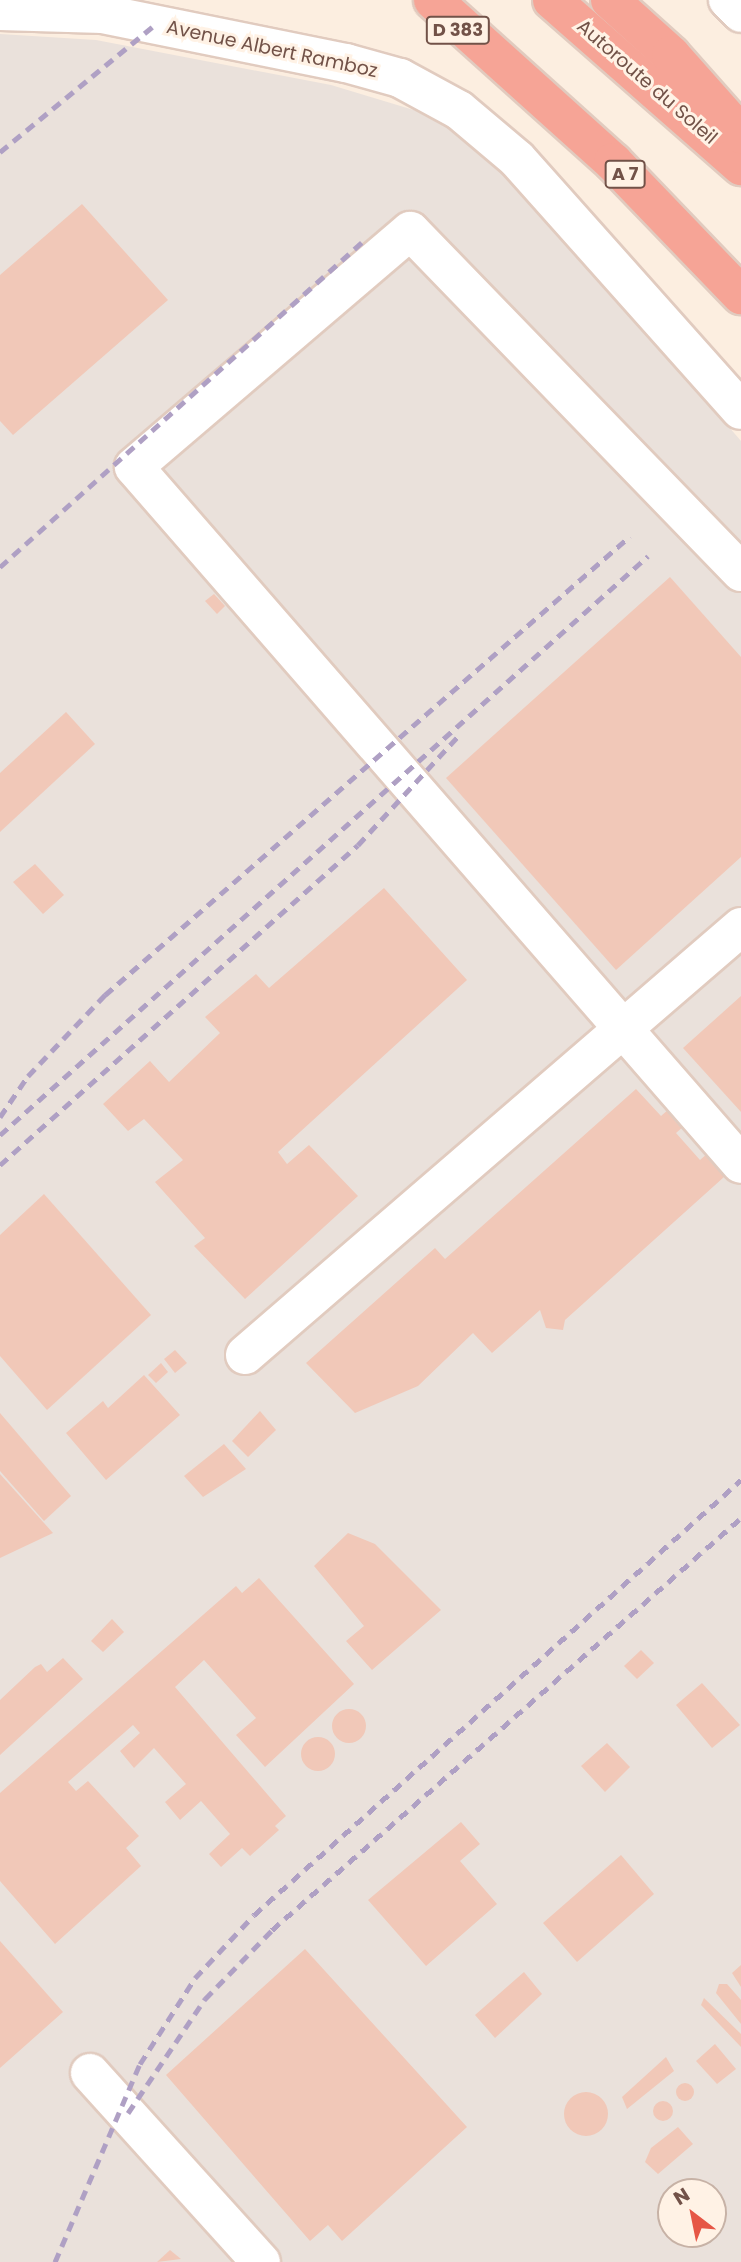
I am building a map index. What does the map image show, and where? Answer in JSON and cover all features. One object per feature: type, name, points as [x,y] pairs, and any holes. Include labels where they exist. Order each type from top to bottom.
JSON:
[{"type":"highway","name":"D 383","points":[[413,0],[502,59]]},
{"type":"highway","name":"A 7","points":[[433,0],[502,59],[613,162],[741,295]]},
{"type":"highway","name":"Autoroute du Soleil","points":[[552,0],[741,166]]},
{"type":"highway","points":[[610,0],[671,55],[741,134]]},
{"type":"street","points":[[728,0],[741,13]]},
{"type":"street","name":"Avenue Albert Ramboz","points":[[0,10],[103,14],[346,63],[400,78],[447,104],[517,159],[741,410]]},
{"type":"street","points":[[741,572],[410,231],[134,467],[741,1164]]},
{"type":"street","points":[[246,1355],[741,927]]},
{"type":"street","points":[[90,2073],[261,2262]]},
{"type":"shaded area","points":[[0,34],[96,40],[331,85],[427,114],[509,171],[741,441],[741,2262],[0,2262]]},
{"type":"building","points":[[82,204],[168,300],[13,435],[0,421],[0,275]]},
{"type":"building","points":[[670,577],[741,657],[741,857],[616,970],[446,778]]},
{"type":"building","points":[[214,594],[225,606],[217,614],[205,601]]},
{"type":"building","points":[[66,712],[95,744],[0,832],[0,773]]},
{"type":"building","points":[[35,864],[64,895],[43,914],[13,882]]},
{"type":"building","points":[[384,888],[467,980],[278,1152],[287,1164],[309,1145],[358,1196],[245,1299],[194,1246],[205,1238],[155,1182],[183,1160],[144,1119],[128,1131],[103,1104],[150,1061],[169,1082],[220,1033],[205,1017],[256,974],[269,988]]},
{"type":"building","points":[[741,996],[741,1112],[683,1048]]},
{"type":"building","points":[[636,1089],[661,1116],[669,1109],[684,1126],[676,1133],[700,1160],[715,1147],[734,1168],[565,1320],[563,1330],[546,1328],[540,1310],[492,1353],[473,1333],[418,1386],[355,1413],[306,1363],[435,1248],[445,1259]]},
{"type":"building","points":[[44,1194],[151,1315],[47,1410],[0,1356],[0,1235]]},
{"type":"building","points":[[175,1350],[187,1363],[175,1373],[164,1359]]},
{"type":"building","points":[[161,1363],[168,1372],[156,1383],[148,1375]]},
{"type":"building","points":[[144,1375],[180,1415],[106,1480],[66,1433],[103,1401],[108,1408]]},
{"type":"building","points":[[260,1411],[276,1430],[248,1457],[232,1441]]},
{"type":"building","points":[[0,1413],[71,1496],[44,1521],[0,1471]]},
{"type":"building","points":[[224,1444],[246,1469],[203,1497],[184,1476]]},
{"type":"building","points":[[0,1474],[53,1533],[0,1558]]},
{"type":"building","points":[[348,1533],[375,1544],[441,1610],[372,1670],[346,1641],[364,1626],[314,1566]]},
{"type":"building","points":[[259,1578],[354,1684],[265,1767],[236,1735],[256,1718],[204,1660],[175,1687],[286,1816],[275,1826],[279,1830],[250,1856],[242,1848],[221,1867],[209,1854],[230,1834],[201,1801],[180,1820],[165,1802],[186,1784],[154,1748],[134,1768],[120,1751],[140,1733],[133,1725],[68,1782],[76,1791],[88,1781],[139,1836],[126,1848],[141,1866],[55,1944],[0,1881],[0,1793],[236,1586],[242,1593]]},
{"type":"building","points":[[112,1619],[124,1632],[103,1652],[91,1641]]},
{"type":"building","points":[[641,1650],[654,1663],[637,1679],[624,1666]]},
{"type":"building","points":[[63,1658],[83,1679],[0,1755],[0,1700],[35,1667],[41,1664],[47,1672]]},
{"type":"building","points":[[702,1683],[740,1725],[712,1748],[676,1705]]},
{"type":"building","points":[[349,1709],[361,1714],[366,1726],[361,1738],[349,1743],[337,1738],[332,1726],[337,1714]]},
{"type":"building","points":[[318,1737],[330,1742],[335,1754],[330,1766],[318,1771],[306,1766],[301,1754],[306,1742]]},
{"type":"building","points":[[607,1743],[630,1767],[605,1792],[581,1766]]},
{"type":"building","points":[[461,1822],[480,1844],[460,1861],[497,1904],[426,1966],[368,1900]]},
{"type":"building","points":[[621,1855],[654,1894],[577,1962],[543,1923]]},
{"type":"building","points":[[0,1941],[63,2012],[0,2068]]},
{"type":"building","points":[[305,1949],[467,2127],[342,2241],[328,2225],[310,2241],[166,2075]]},
{"type":"building","points":[[741,1965],[741,1987],[732,1973]]},
{"type":"building","points":[[524,1972],[542,1994],[495,2038],[475,2015]]},
{"type":"building","points":[[719,1984],[727,1984],[741,2000],[741,2024],[716,1993]]},
{"type":"building","points":[[704,1998],[741,2034],[741,2047],[701,2005]]},
{"type":"building","points":[[715,2044],[736,2069],[717,2084],[696,2061]]},
{"type":"building","points":[[666,2057],[674,2071],[627,2109],[622,2097]]},
{"type":"building","points":[[685,2083],[691,2086],[694,2092],[691,2098],[685,2101],[679,2098],[676,2092],[679,2086]]},
{"type":"building","points":[[586,2092],[595,2093],[602,2098],[607,2105],[607,2123],[602,2130],[595,2135],[586,2136],[577,2135],[570,2130],[565,2123],[564,2114],[565,2105],[570,2098],[577,2093]]},
{"type":"building","points":[[663,2101],[670,2104],[673,2111],[670,2118],[663,2121],[656,2118],[653,2111],[656,2104]]},
{"type":"building","points":[[678,2127],[693,2144],[658,2174],[645,2162],[651,2148]]},
{"type":"building","points":[[170,2250],[181,2259],[157,2262]]},
{"type":"railway","points":[[0,152],[156,24]]},
{"type":"railway","points":[[0,567],[364,240]]},
{"type":"railway","points":[[0,1117],[28,1076],[105,995],[630,536]]},
{"type":"railway","points":[[0,1135],[648,556]]},
{"type":"railway","points":[[0,1165],[358,845],[459,735]]},
{"type":"railway","points":[[55,2262],[140,2064],[195,1978],[254,1915],[741,1480]]},
{"type":"railway","points":[[128,2113],[205,1999],[272,1930],[741,1518]]}]
